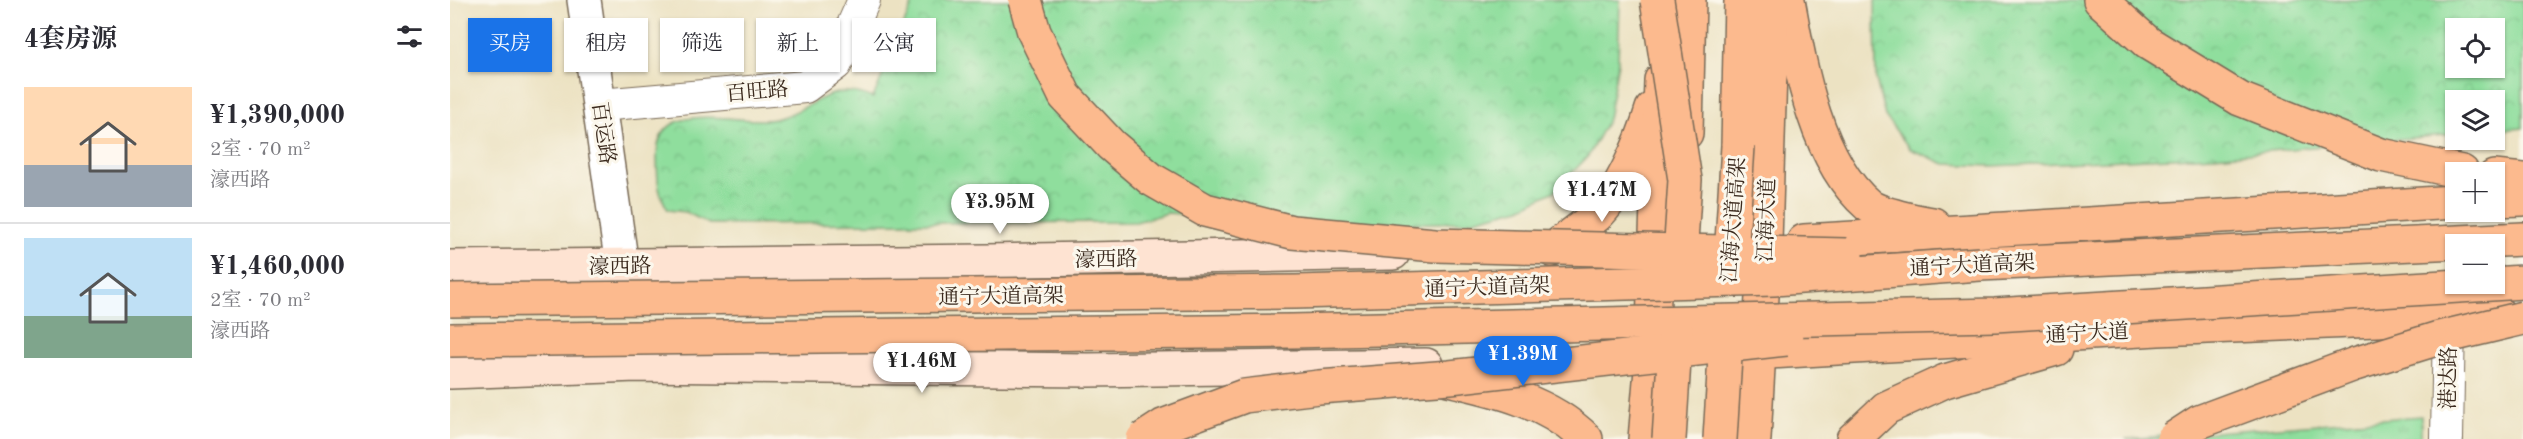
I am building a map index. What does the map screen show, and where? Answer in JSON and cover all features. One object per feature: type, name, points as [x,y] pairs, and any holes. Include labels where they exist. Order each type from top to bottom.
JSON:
[{"type":"main road","points":[[1025,0],[1034,32],[1065,96],[1111,145],[1151,179],[1205,210],[1292,232],[1435,245],[1846,255],[1980,264]]},
{"type":"main road","points":[[1657,0],[1685,180]]},
{"type":"main road","points":[[1645,439],[1652,358],[1662,0]]},
{"type":"main road","points":[[1669,439],[1685,180],[1689,0]]},
{"type":"main road","name":"江海大道高架","points":[[1720,439],[1738,146],[1741,0]]},
{"type":"main road","name":"江海大道","points":[[1754,439],[1766,243],[1772,0]]},
{"type":"main road","points":[[1788,0],[1803,82],[1832,156],[1836,166],[1869,206],[1915,222],[2004,230]]},
{"type":"main road","points":[[2100,0],[2148,43],[2240,99],[2381,155],[2445,168]]},
{"type":"main road","points":[[1552,250],[1598,214],[1618,185],[1645,134],[1661,82]]},
{"type":"main road","points":[[2505,178],[2523,180]]},
{"type":"main road","points":[[2505,200],[2523,199]]},
{"type":"main road","points":[[1654,248],[2004,230],[2445,203]]},
{"type":"main road","name":"通宁大道高架","points":[[450,300],[1296,292],[1774,279],[1980,264],[2523,239]]},
{"type":"main road","name":"濠西路","points":[[450,267],[1654,248]]},
{"type":"main road","name":"通宁大道高架","points":[[450,340],[1292,331],[1995,315],[2523,282]]},
{"type":"main road","points":[[1143,439],[1163,426],[1244,396],[1319,387],[1450,377],[1995,315]]},
{"type":"main road","points":[[2174,439],[2199,422],[2355,364],[2439,338],[2523,316]]},
{"type":"main road","name":"通宁大道","points":[[1652,358],[2158,329],[2523,316]]},
{"type":"main road","points":[[1853,439],[1886,408],[1945,381],[2044,351],[2158,329]]},
{"type":"main road","points":[[450,372],[637,365],[1088,370],[1393,366],[1652,358]]},
{"type":"main road","points":[[1393,366],[1497,390],[1544,408],[1586,439]]},
{"type":"street","name":"百运路","points":[[584,0],[622,266]]},
{"type":"street","name":"百旺路","points":[[600,105],[805,87],[836,64],[864,0]]},
{"type":"street","name":"港达路","points":[[2447,439],[2449,317]]},
{"type":"green space","points":[[914,0],[1620,0],[1618,62],[1608,119],[1588,156],[1555,191],[1520,208],[1466,222],[1358,225],[1167,213],[1136,222],[709,224],[686,212],[668,210],[660,190],[657,157],[660,138],[670,126],[684,120],[702,117],[775,119],[789,115],[833,94],[858,93],[873,98],[884,72],[936,72],[936,18],[906,18]]},
{"type":"green space","points":[[1875,0],[2523,0],[2523,128],[2505,130],[2505,90],[2445,90],[2445,135],[2214,156],[1992,166],[1945,164],[1910,149],[1885,116],[1876,79]]},
{"type":"green space","points":[[2421,416],[2421,439],[2125,439]]}]
